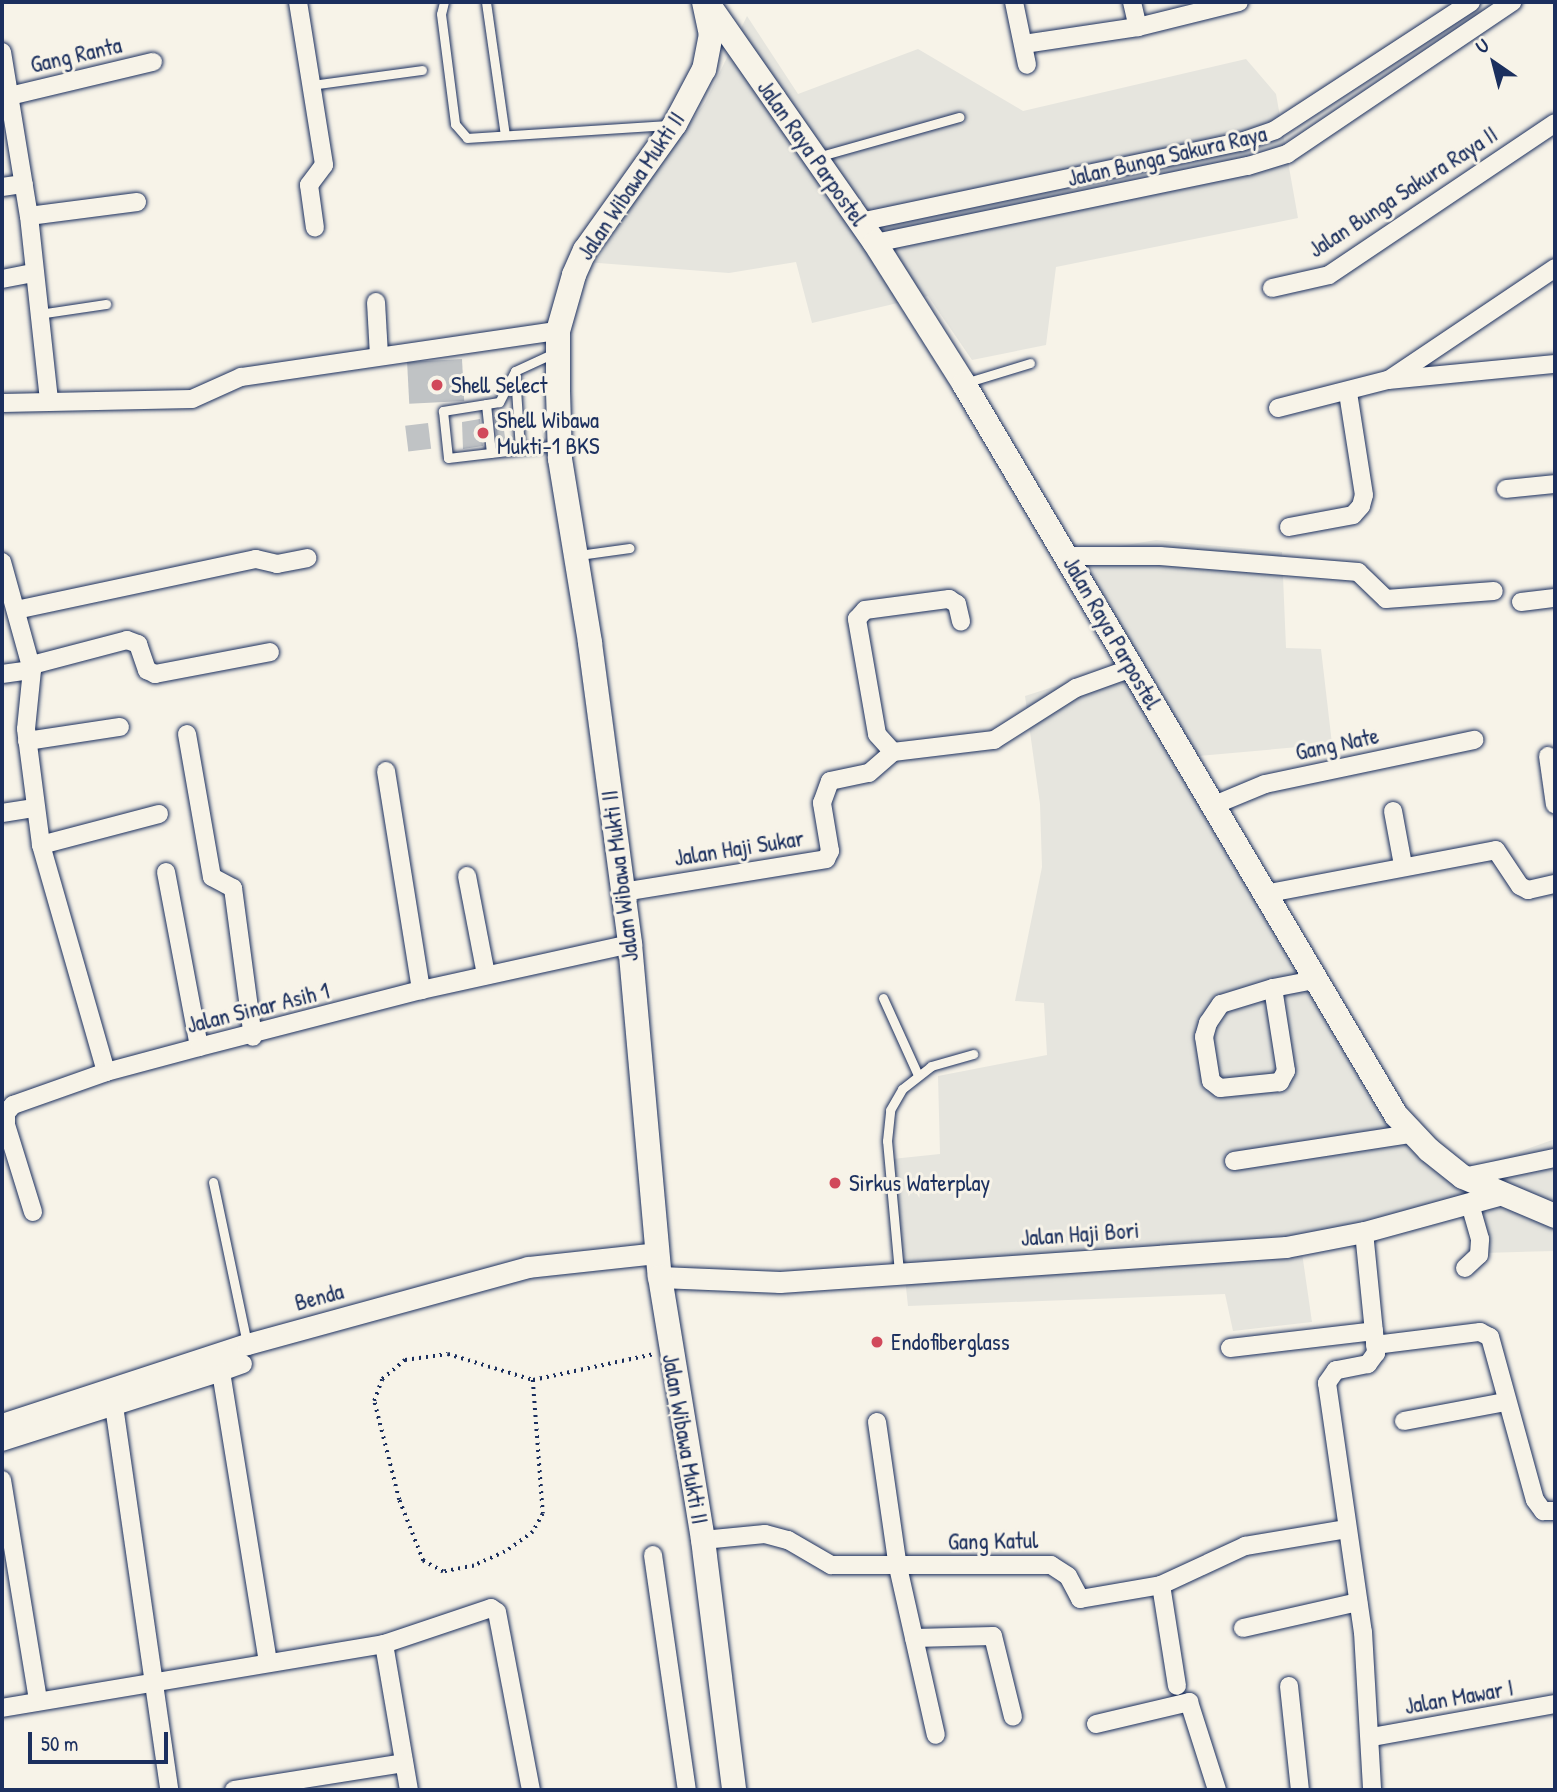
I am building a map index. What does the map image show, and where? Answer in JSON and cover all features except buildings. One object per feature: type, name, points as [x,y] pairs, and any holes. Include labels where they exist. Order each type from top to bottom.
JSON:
[{"type":"main road","name":"Jalan Wibawa Mukti II","points":[[705,2],[711,34],[704,69],[675,124],[585,250],[564,302],[558,341],[559,444],[577,555],[630,944],[658,1265],[669,1351],[703,1539],[734,1790]]},
{"type":"main road","name":"Jalan Raya Parpostel","points":[[705,2],[875,243],[964,384],[1068,556],[1314,979],[1411,1133],[1463,1177],[1499,1195],[1555,1216]]},
{"type":"street","points":[[298,2],[324,169],[309,185],[315,228]]},
{"type":"street","points":[[1014,2],[1027,65]]},
{"type":"street","points":[[1132,2],[1138,27]]},
{"type":"street","points":[[1024,44],[1138,27],[1239,2]]},
{"type":"street","name":"Jalan Bunga Sakura Raya","points":[[860,222],[1241,142],[1275,130],[1471,2]]},
{"type":"street","name":"Jalan Bunga Sakura Raya","points":[[875,243],[1248,166],[1287,154],[1512,2]]},
{"type":"street","points":[[2,52],[29,216],[49,401]]},
{"type":"street","name":"Gang Ranta","points":[[10,96],[153,62]]},
{"type":"street","name":"Jalan Bunga Sakura Raya II","points":[[1272,288],[1329,275],[1555,123]]},
{"type":"street","points":[[1241,142],[1248,166]]},
{"type":"street","points":[[2,187],[24,184]]},
{"type":"street","points":[[1051,184],[1057,205]]},
{"type":"street","points":[[29,216],[136,202]]},
{"type":"street","points":[[1388,380],[1555,268]]},
{"type":"street","points":[[2,279],[33,272]]},
{"type":"street","points":[[376,302],[379,356]]},
{"type":"street","points":[[2,403],[192,398],[241,377],[379,356],[558,341]]},
{"type":"street","points":[[1278,408],[1348,393],[1388,380],[1555,364]]},
{"type":"street","points":[[1289,527],[1353,514],[1361,506],[1364,495],[1348,393]]},
{"type":"street","points":[[1506,489],[1555,484]]},
{"type":"street","points":[[1068,556],[1160,556],[1358,572],[1386,599],[1494,591]]},
{"type":"street","points":[[16,610],[256,559],[277,564],[307,558]]},
{"type":"street","points":[[2,562],[32,667],[27,741],[41,845],[106,1072]]},
{"type":"street","points":[[1521,601],[1555,598]]},
{"type":"street","points":[[961,622],[957,604],[949,599],[864,610],[857,619],[877,734],[892,751],[994,740],[1076,688],[1132,668]]},
{"type":"street","points":[[2,674],[127,640],[138,644],[148,670],[155,674],[270,652]]},
{"type":"street","points":[[27,741],[120,727]]},
{"type":"street","points":[[187,734],[212,877],[233,888],[253,1037]]},
{"type":"street","name":"Gang Nate","points":[[1212,806],[1265,784],[1474,740]]},
{"type":"street","name":"Jalan Haji Sukar","points":[[623,892],[826,859],[830,851],[822,803],[825,788],[840,775],[869,773],[892,751]]},
{"type":"street","points":[[1548,756],[1555,805]]},
{"type":"street","points":[[386,771],[421,990]]},
{"type":"street","points":[[2,813],[35,807]]},
{"type":"street","points":[[1393,811],[1404,865]]},
{"type":"street","points":[[41,845],[159,814]]},
{"type":"street","points":[[1264,894],[1404,865],[1496,850],[1514,879],[1528,890],[1555,884]]},
{"type":"street","points":[[166,872],[199,1047]]},
{"type":"street","points":[[467,876],[486,975]]},
{"type":"street","name":"Jalan Sinar Asih 1","points":[[33,1212],[6,1125],[7,1100],[199,1047],[253,1037],[421,990],[630,944]]},
{"type":"street","points":[[1273,988],[1286,1071],[1280,1082],[1220,1088],[1211,1081],[1204,1037],[1208,1023],[1221,1004],[1273,988],[1314,979]]},
{"type":"street","points":[[1234,1161],[1411,1133]]},
{"type":"street","points":[[1463,1177],[1555,1158]]},
{"type":"street","name":"Jalan Haji Bori","points":[[658,1265],[780,1282],[1286,1247],[1364,1232],[1499,1195]]},
{"type":"street","points":[[1465,1268],[1479,1255],[1480,1239],[1470,1203]]},
{"type":"street","points":[[1364,1232],[1375,1338],[1374,1360],[1336,1370],[1327,1382],[1358,1602],[1372,1737],[1372,1790]]},
{"type":"street","name":"Benda","points":[[2,1424],[528,1268],[658,1265]]},
{"type":"street","points":[[1230,1348],[1485,1334],[1535,1500],[1543,1511],[1555,1511]]},
{"type":"street","points":[[2,1442],[221,1371],[245,1354]]},
{"type":"street","points":[[221,1371],[268,1661]]},
{"type":"street","points":[[1404,1421],[1506,1402]]},
{"type":"street","points":[[114,1406],[151,1682],[169,1790]]},
{"type":"street","points":[[877,1422],[898,1567],[936,1735]]},
{"type":"street","points":[[2,1480],[38,1701]]},
{"type":"street","name":"Gang Katul","points":[[703,1539],[765,1534],[788,1540],[831,1565],[1051,1565],[1068,1576],[1080,1599],[1161,1585],[1245,1546],[1347,1529]]},
{"type":"street","points":[[653,1555],[687,1790]]},
{"type":"street","points":[[1161,1585],[1177,1686]]},
{"type":"street","points":[[1243,1628],[1358,1602]]},
{"type":"street","points":[[2,1708],[268,1661],[384,1644],[491,1608],[497,1612],[531,1790]]},
{"type":"street","points":[[914,1638],[993,1636],[1013,1717]]},
{"type":"street","points":[[384,1644],[409,1790]]},
{"type":"street","points":[[1289,1686],[1300,1790]]},
{"type":"street","points":[[1096,1724],[1189,1702],[1217,1790]]},
{"type":"street","name":"Jalan Mawar I","points":[[1372,1737],[1555,1704]]},
{"type":"street","points":[[234,1790],[404,1763]]},
{"type":"lane","points":[[444,2],[441,14],[455,124],[467,138],[675,124]]},
{"type":"lane","points":[[486,2],[505,135]]},
{"type":"lane","points":[[311,85],[422,70]]},
{"type":"lane","points":[[816,157],[959,117]]},
{"type":"lane","points":[[39,314],[106,304]]},
{"type":"lane","points":[[558,341],[515,371],[499,402],[443,411],[448,458],[559,444]]},
{"type":"lane","points":[[964,384],[1030,363]]},
{"type":"lane","points":[[515,371],[520,449]]},
{"type":"lane","points":[[486,404],[491,453]]},
{"type":"lane","points":[[577,555],[630,548]]},
{"type":"lane","points":[[883,998],[918,1075]]},
{"type":"lane","points":[[899,1272],[886,1123],[894,1100],[918,1075],[950,1058],[973,1054]]},
{"type":"lane","points":[[213,1182],[245,1354]]},
{"type":"path","points":[[533,1380],[543,1514],[533,1532],[505,1552],[474,1566],[443,1572],[423,1561],[399,1500],[374,1401],[382,1379],[405,1360],[448,1354],[533,1380],[669,1351]]},
{"type":"shaded area","points":[[747,16],[798,94],[918,49],[1023,111],[1246,59],[1276,94],[1298,218],[1056,267],[1046,345],[972,360],[928,296],[812,323],[796,262],[729,273],[585,262],[705,103]]},
{"type":"shaded area","points":[[1156,540],[1282,552],[1286,648],[1321,649],[1332,744],[1187,757],[1396,1123],[1453,1175],[1555,1139],[1555,1251],[1484,1253],[1464,1203],[1301,1246],[1312,1322],[1233,1331],[1225,1294],[908,1306],[892,1159],[940,1154],[938,1076],[1047,1055],[1044,1003],[1015,1001],[1042,867],[1040,804],[1025,696],[1137,660],[1072,554]]},
{"type":"place","name":"Shell Select","points":[[437,385]]},
{"type":"place","name":"Shell Wibawa Mukti-1 BKS","points":[[483,433]]},
{"type":"place","name":"Sirkus Waterplay","points":[[835,1183]]},
{"type":"place","name":"Endofiberglass","points":[[877,1342]]}]
